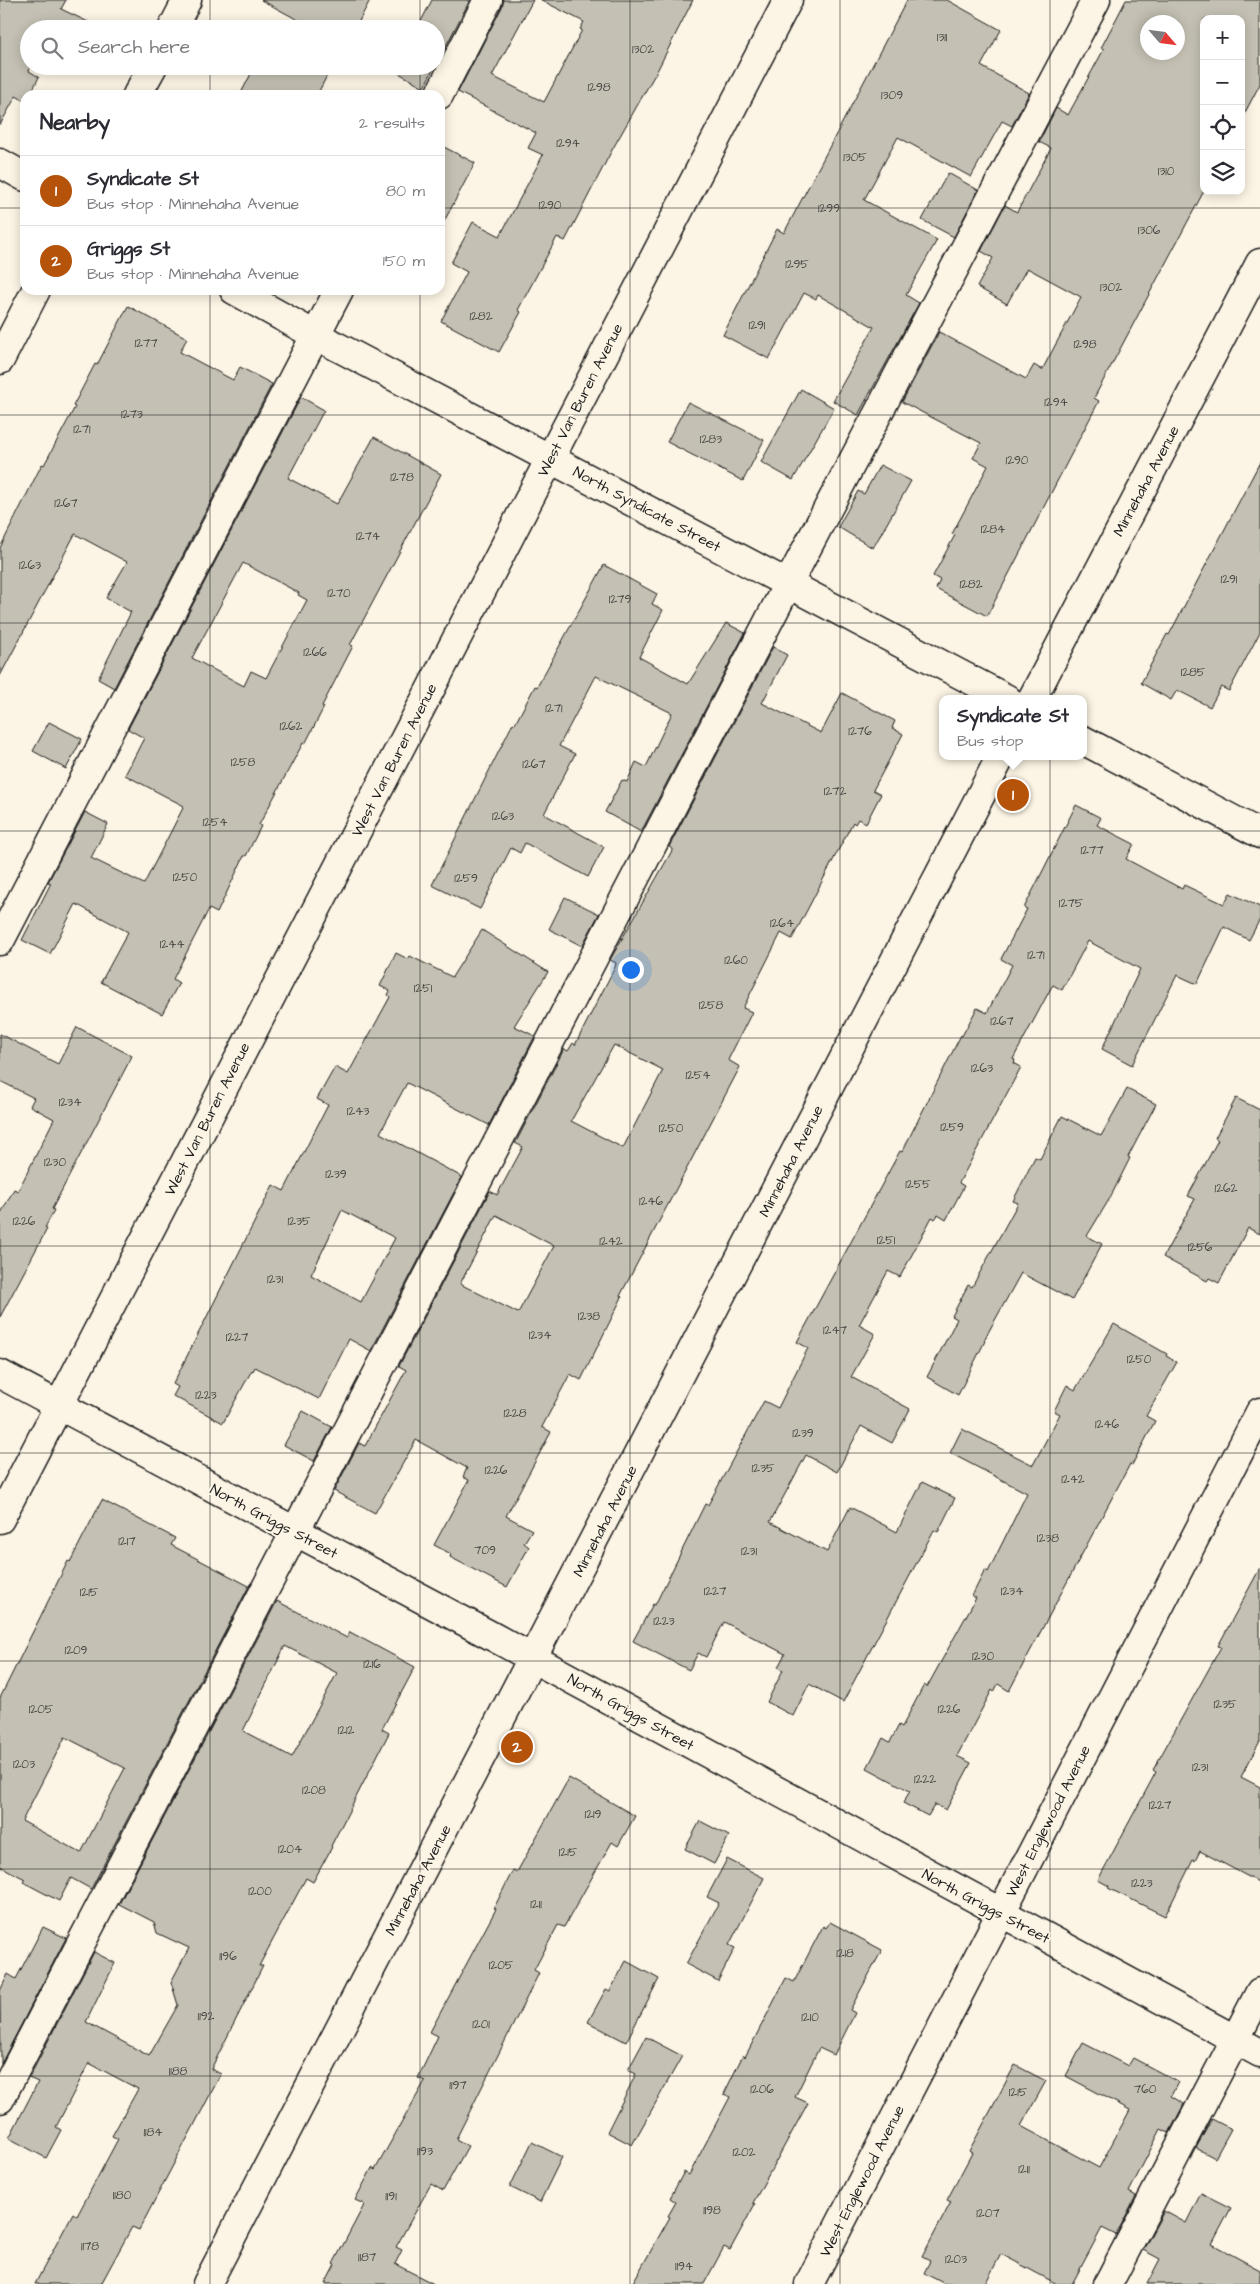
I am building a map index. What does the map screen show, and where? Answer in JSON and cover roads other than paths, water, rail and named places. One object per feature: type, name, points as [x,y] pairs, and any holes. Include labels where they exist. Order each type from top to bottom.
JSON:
[{"type":"street","points":[[177,20],[187,0]]},
{"type":"street","points":[[442,90],[488,0]]},
{"type":"street","name":"West Van Buren Avenue","points":[[0,1519],[788,0]]},
{"type":"street","points":[[0,2099],[788,584],[1096,0]]},
{"type":"street","points":[[140,90],[148,75]]},
{"type":"street","points":[[0,163],[20,174]]},
{"type":"street","name":"Minnehaha Avenue","points":[[1034,695],[1260,263]]},
{"type":"street","points":[[0,360],[33,295]]},
{"type":"street","name":"North Syndicate Street","points":[[243,295],[315,335],[999,695]]},
{"type":"street","points":[[0,941],[335,295]]},
{"type":"street","points":[[1087,742],[1260,834]]},
{"type":"street","name":"Minnehaha Avenue","points":[[207,2284],[999,760]]},
{"type":"street","name":"North Griggs Street","points":[[0,1374],[533,1659],[1260,2053]]},
{"type":"street","name":"West Englewood Avenue","points":[[809,2284],[1260,1412]]},
{"type":"street","points":[[1108,2284],[1260,1992]]},
{"type":"place","name":"Syndicate St","points":[[1013,795]]},
{"type":"place","name":"Griggs St","points":[[517,1747]]}]
